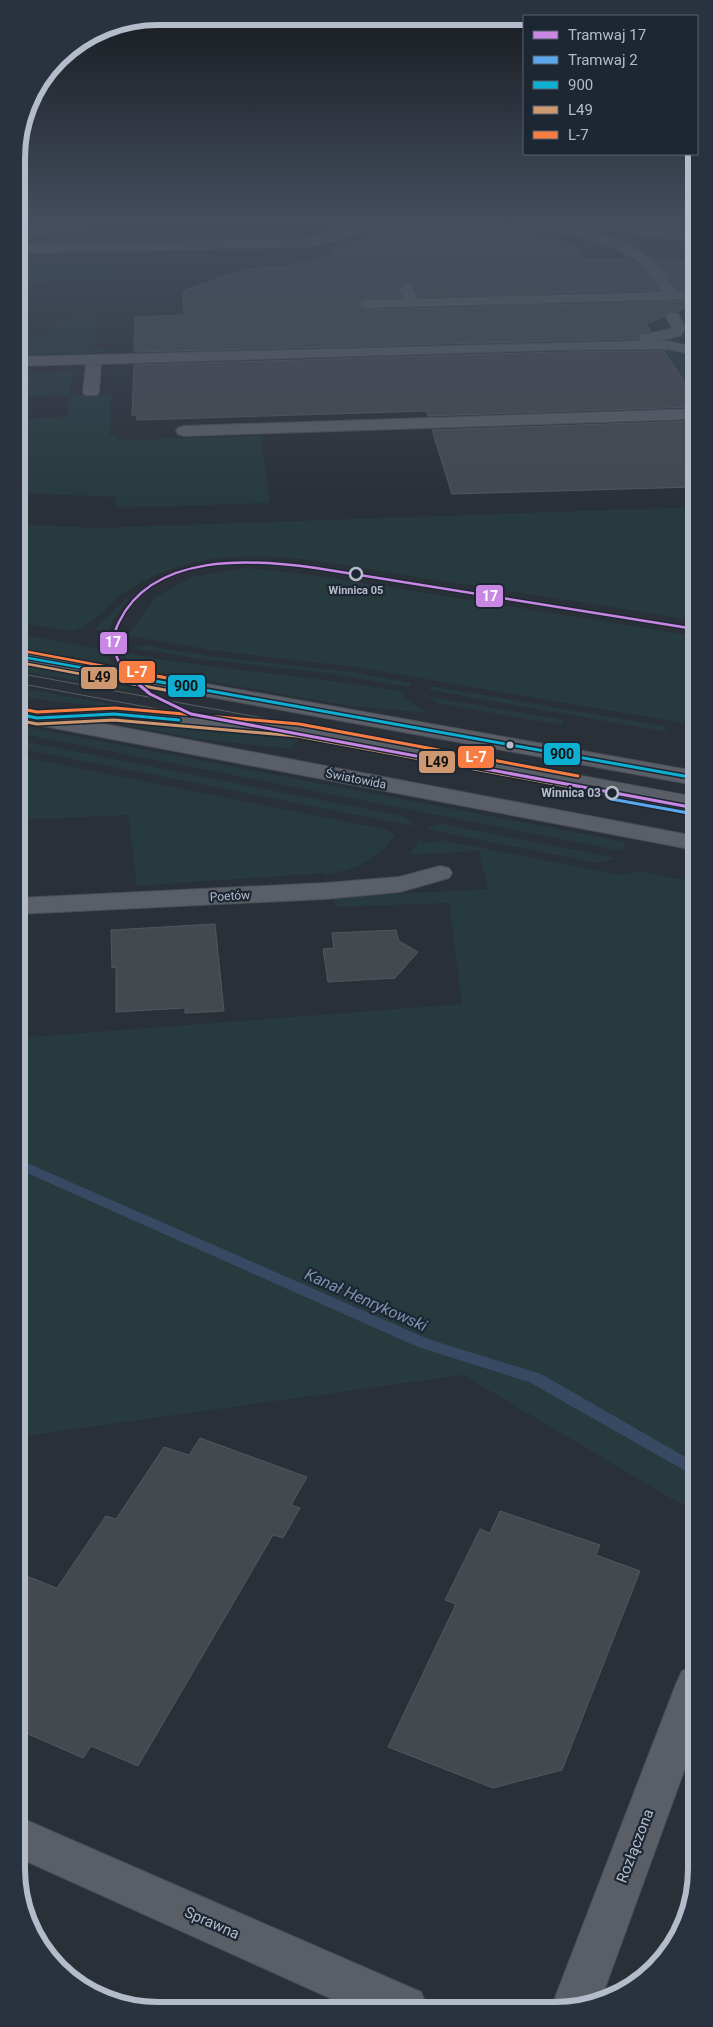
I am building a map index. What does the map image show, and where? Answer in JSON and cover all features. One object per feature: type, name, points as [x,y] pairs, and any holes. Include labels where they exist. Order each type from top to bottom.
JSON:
[{"type":"street","points":[[673,317],[679,328],[670,338],[688,348]]},
{"type":"street","points":[[558,346],[605,340],[649,338],[688,331]]},
{"type":"street","points":[[25,362],[558,346],[653,345],[688,349]]},
{"type":"street","points":[[92,392],[94,360]]},
{"type":"street","points":[[552,410],[574,412],[586,418]]},
{"type":"street","points":[[184,431],[688,414]]},
{"type":"street","points":[[403,415],[421,416],[437,422]]},
{"type":"street","points":[[248,420],[267,421],[284,428]]},
{"type":"street","points":[[25,657],[688,777]]},
{"type":"street","points":[[27,716],[114,714],[298,730],[688,803]]},
{"type":"street","name":"Światowida","points":[[27,716],[688,842]]},
{"type":"street","name":"Poetów","points":[[25,906],[325,891],[400,884],[440,873]]},
{"type":"street","name":"Rozłączona","points":[[577,2000],[688,1705]]},
{"type":"street","name":"Sprawna","points":[[25,1840],[391,2002]]},
{"type":"green space","points":[[55,316],[97,316],[94,348],[119,352],[25,355],[25,343],[54,331]]},
{"type":"green space","points":[[666,349],[678,352],[688,359],[688,378],[683,378],[673,365],[549,355],[557,352]]},
{"type":"green space","points":[[70,372],[74,374],[69,395],[25,397],[25,374]]},
{"type":"green space","points":[[111,394],[110,436],[117,436],[118,440],[261,436],[270,503],[116,508],[116,497],[25,493],[25,419],[68,417],[69,395]]},
{"type":"green space","points":[[688,507],[688,620],[311,560],[258,556],[206,560],[162,572],[122,594],[86,626],[79,629],[71,631],[25,623],[25,524],[95,528]]},
{"type":"green space","points":[[245,568],[307,574],[683,634],[688,636],[688,724],[355,667],[217,651],[128,636],[154,598],[192,577]]},
{"type":"green space","points":[[130,596],[114,618],[108,633],[94,629]]},
{"type":"green space","points":[[25,635],[107,650],[111,664],[25,648]]},
{"type":"green space","points":[[144,645],[209,656],[345,671],[412,683],[409,687],[326,673],[207,660],[132,648]]},
{"type":"green space","points":[[124,653],[405,692],[402,697],[428,713],[350,706],[129,667]]},
{"type":"green space","points":[[25,666],[129,687],[123,689],[25,671]]},
{"type":"green space","points":[[432,686],[663,726],[668,732],[429,690]]},
{"type":"green space","points":[[25,688],[137,709],[25,697]]},
{"type":"green space","points":[[425,696],[564,720],[562,725],[440,704]]},
{"type":"green space","points":[[126,722],[298,740],[291,749],[198,739],[124,725]]},
{"type":"green space","points":[[25,727],[626,842],[622,851],[25,735]]},
{"type":"green space","points":[[25,742],[403,816],[410,820],[413,826],[25,750]]},
{"type":"green space","points":[[25,758],[388,830],[395,835],[387,845],[364,863],[324,876],[326,873],[137,886],[128,815],[25,820]]},
{"type":"green space","points":[[443,824],[616,858],[597,863],[426,829]]},
{"type":"green space","points":[[419,840],[430,843],[441,840],[620,875],[638,871],[688,881],[688,1508],[463,1375],[25,1436],[25,1037],[462,1004],[449,903],[335,907],[332,897],[488,889],[479,851],[409,855]]},
{"type":"building","points":[[664,316],[646,324],[651,331],[641,333],[638,339],[134,352],[135,317]]},
{"type":"building","points":[[664,351],[688,387],[688,407],[428,416],[426,411],[137,420],[136,415],[132,415],[134,365],[558,352]]},
{"type":"building","points":[[688,421],[688,487],[452,494],[432,430]]},
{"type":"building","points":[[215,924],[224,1011],[185,1013],[185,1008],[116,1012],[116,967],[112,968],[111,930]]},
{"type":"building","points":[[396,930],[399,941],[418,952],[395,978],[328,982],[323,949],[334,948],[332,933]]},
{"type":"building","points":[[200,1438],[307,1477],[291,1505],[300,1508],[283,1538],[273,1535],[138,1766],[91,1746],[83,1758],[25,1733],[25,1575],[57,1588],[106,1516],[116,1519],[164,1447],[189,1455]]},
{"type":"building","points":[[500,1511],[600,1545],[596,1555],[640,1571],[562,1770],[493,1788],[388,1747],[456,1604],[445,1600],[480,1529],[490,1533]]},
{"type":"waterway","name":"Kanał Henrykowski","points":[[25,1167],[423,1343],[535,1378],[688,1466]]},
{"type":"tram line","name":"17","points":[[688,628],[316,568],[247,562],[196,567],[181,571],[154,584],[142,592],[123,614],[117,625],[113,644],[119,663],[133,680],[160,700],[191,714],[688,807]]},
{"type":"tram line","points":[[25,674],[688,796]]},
{"type":"tram line","points":[[25,684],[217,720]]},
{"type":"tram line","name":"2","points":[[611,799],[688,813]]},
{"type":"transit line","name":"L-7","points":[[25,651],[183,681]]},
{"type":"transit line","name":"900","points":[[25,657],[688,777]]},
{"type":"transit line","name":"L49","points":[[25,664],[181,693]]},
{"type":"transit line","name":"L-7","points":[[25,709],[37,712],[115,708],[299,724],[578,776]]},
{"type":"transit line","name":"900","points":[[25,716],[37,718],[114,714],[179,720]]},
{"type":"transit line","name":"L49","points":[[25,722],[37,724],[114,720],[297,736],[576,788]]},
{"type":"place","name":"Winnica 05","points":[[356,574]]},
{"type":"place","name":"Winnica 03","points":[[612,793]]}]
